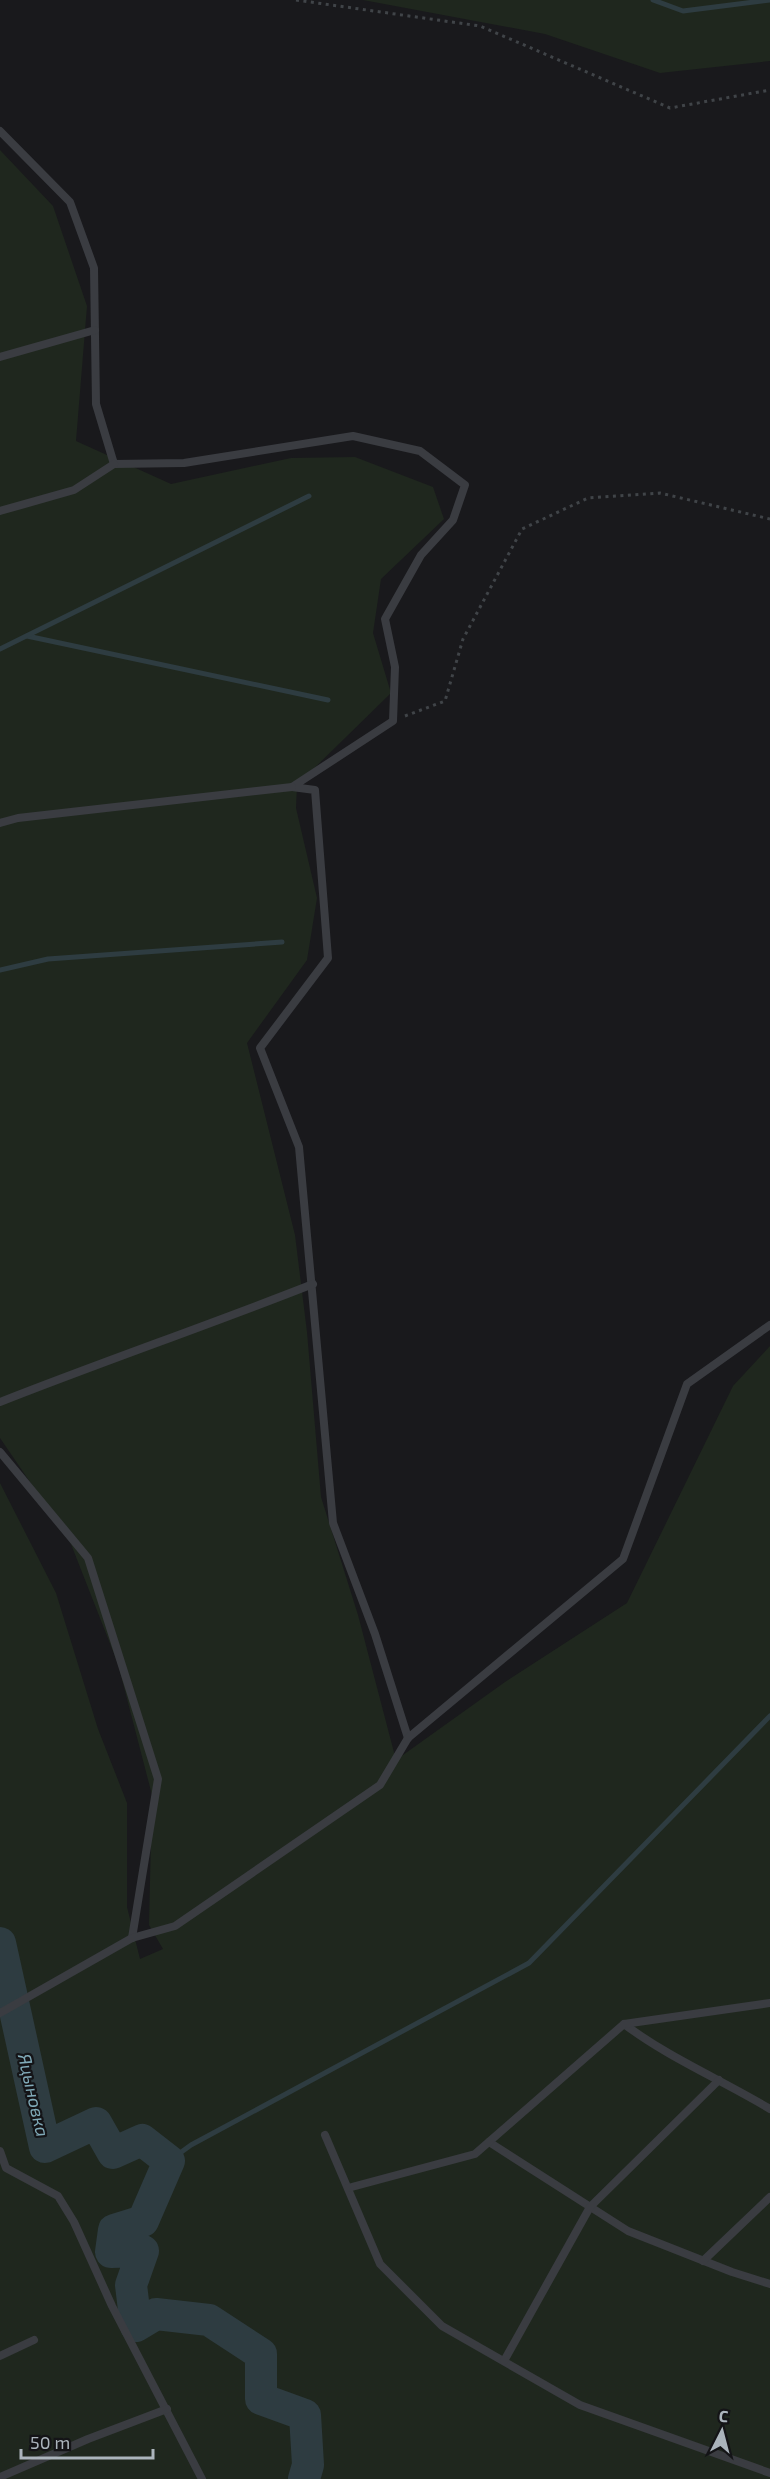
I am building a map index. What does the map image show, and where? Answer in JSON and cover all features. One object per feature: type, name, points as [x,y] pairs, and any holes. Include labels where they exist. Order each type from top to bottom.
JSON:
[{"type":"lane","points":[[0,131],[70,202],[94,268],[96,404],[114,464]]},
{"type":"lane","points":[[0,357],[95,330]]},
{"type":"lane","points":[[0,511],[74,490],[114,464],[184,463],[353,436],[420,451],[465,485],[453,520],[421,555],[385,619],[395,667],[393,721],[292,787]]},
{"type":"lane","points":[[0,823],[18,818],[292,787],[315,790],[328,958],[260,1048],[299,1147],[333,1523],[375,1634],[408,1738]]},
{"type":"lane","points":[[0,1402],[121,1354],[234,1315],[313,1284]]},
{"type":"lane","points":[[0,2013],[132,1938],[175,1926],[380,1785],[408,1738],[623,1559],[687,1384],[770,1325]]},
{"type":"lane","points":[[0,1452],[88,1558],[158,1779],[132,1938]]},
{"type":"lane","points":[[348,2188],[475,2154],[624,2024],[770,2003]]},
{"type":"lane","points":[[624,2024],[652,2046],[770,2109]]},
{"type":"lane","points":[[504,2361],[590,2207],[719,2080]]},
{"type":"lane","points":[[325,2135],[380,2264],[442,2326],[580,2405],[770,2473]]},
{"type":"lane","points":[[489,2142],[628,2231],[770,2284]]},
{"type":"lane","points":[[0,2151],[6,2169],[58,2196],[74,2222],[112,2306],[202,2479]]},
{"type":"lane","points":[[704,2261],[770,2197]]},
{"type":"lane","points":[[0,2356],[34,2340]]},
{"type":"lane","points":[[0,2477],[88,2439],[167,2409]]},
{"type":"path","points":[[296,0],[480,26],[670,108],[770,90]]},
{"type":"path","points":[[393,721],[445,701],[463,639],[522,530],[588,498],[660,493],[770,519]]},
{"type":"shaded area","points":[[363,0],[770,0],[770,61],[660,73],[545,34]]},
{"type":"shaded area","points":[[0,150],[53,206],[87,306],[76,441],[171,484],[291,458],[355,457],[433,487],[444,519],[381,579],[373,633],[391,693],[297,785],[296,808],[317,898],[307,960],[247,1043],[295,1235],[307,1332],[321,1497],[358,1615],[396,1760],[505,1682],[627,1603],[733,1386],[770,1346],[770,2479],[0,2479],[0,1483],[56,1593],[98,1729],[127,1803],[127,1907],[140,1959],[163,1949],[149,1925],[152,1795],[118,1664],[69,1539],[0,1438]]},
{"type":"waterway","points":[[653,0],[683,11],[770,0]]},
{"type":"waterway","points":[[0,649],[309,496]]},
{"type":"waterway","points":[[27,636],[328,700]]},
{"type":"waterway","points":[[0,970],[48,959],[282,942]]},
{"type":"waterway","points":[[169,2161],[191,2145],[529,1963],[770,1716]]},
{"type":"waterway","name":"Яцыновка","points":[[0,1943],[45,2147],[96,2123],[113,2153],[142,2140],[169,2161],[143,2221],[114,2230],[111,2252],[143,2251],[131,2285],[136,2326],[156,2314],[209,2320],[261,2354],[261,2399],[305,2415],[308,2465],[304,2479]]},
{"type":"waterway","name":"Яцыновка","points":[[0,1974],[7,1973]]}]
